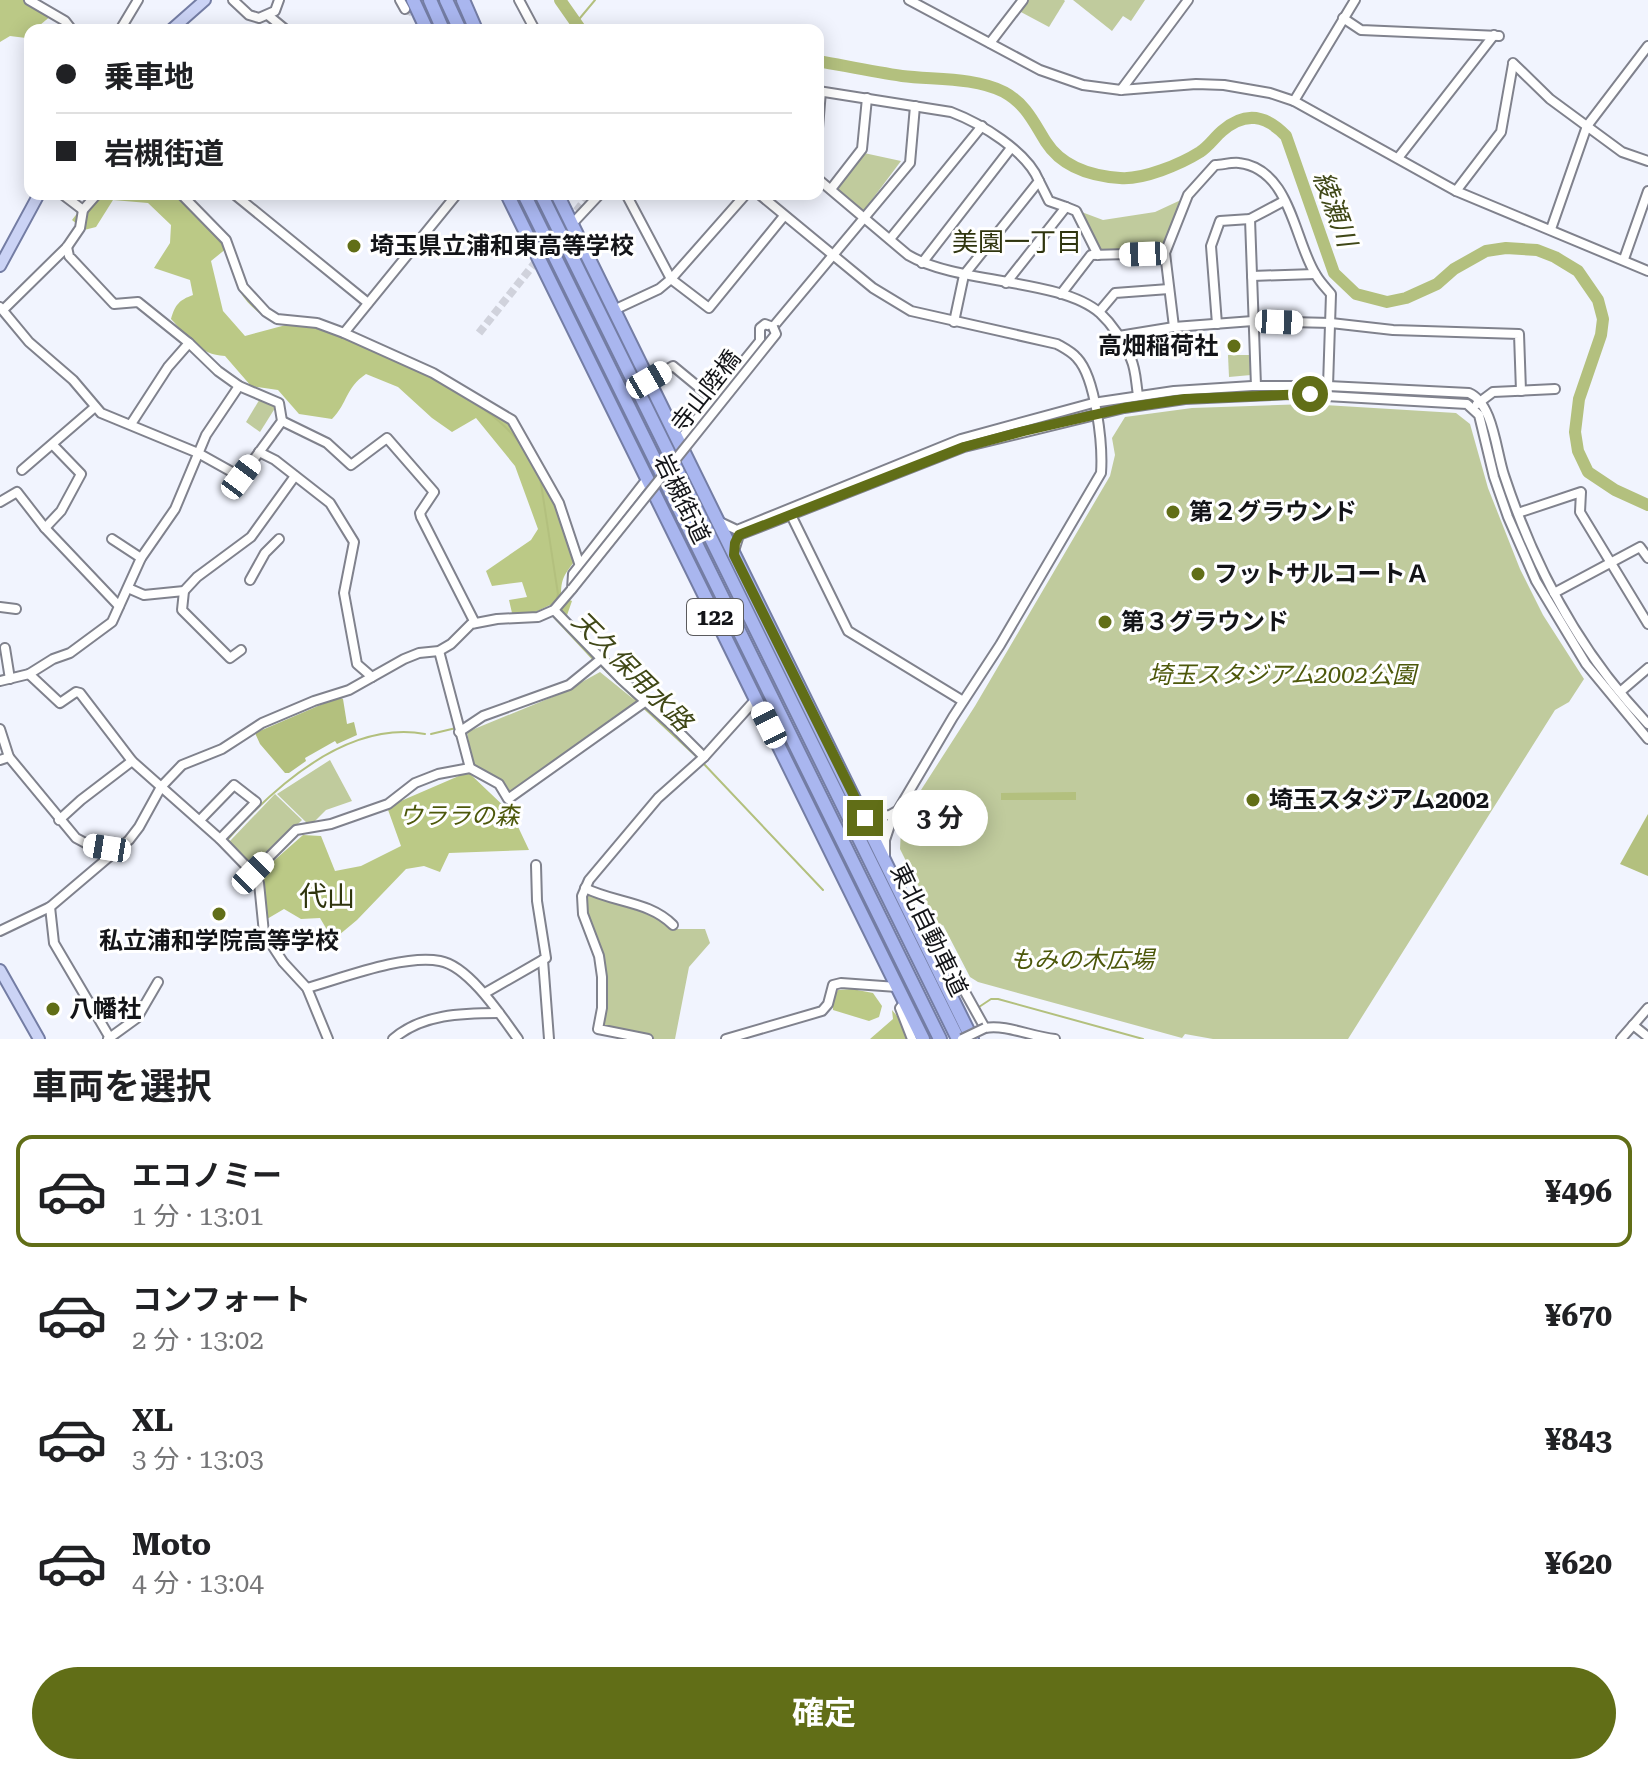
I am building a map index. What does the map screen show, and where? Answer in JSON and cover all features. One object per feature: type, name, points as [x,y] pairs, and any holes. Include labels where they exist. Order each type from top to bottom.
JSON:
[{"type":"highway","points":[[430,0],[440,24]]},
{"type":"highway","points":[[446,0],[457,24]]},
{"type":"highway","points":[[463,0],[473,24]]},
{"type":"highway","points":[[406,3],[422,24]]},
{"type":"highway","name":"岩槻街道","points":[[510,200],[923,1039]]},
{"type":"highway","name":"東北自動車道","points":[[527,200],[940,1039]]},
{"type":"highway","name":"東北自動車道","points":[[544,200],[960,1039]]},
{"type":"highway","name":"岩槻街道","points":[[560,200],[885,857],[933,945],[972,1039]]},
{"type":"main road","points":[[178,24],[205,0]]},
{"type":"main road","points":[[0,266],[36,200]]},
{"type":"main road","points":[[0,970],[39,1039]]},
{"type":"street","points":[[29,0],[67,24]]},
{"type":"street","points":[[124,24],[138,0]]},
{"type":"street","points":[[233,0],[253,17],[269,16],[275,11],[279,0]]},
{"type":"street","points":[[519,0],[532,24]]},
{"type":"street","points":[[990,43],[1023,0]]},
{"type":"street","points":[[1121,90],[1188,0]]},
{"type":"street","points":[[1294,101],[1355,0]]},
{"type":"street","points":[[913,1],[1040,70],[1083,85],[1121,90],[1224,85],[1270,93],[1294,101],[1456,191],[1648,271]]},
{"type":"street","points":[[269,16],[279,24]]},
{"type":"street","points":[[1343,18],[1361,30],[1496,36],[1398,158]]},
{"type":"street","points":[[1551,229],[1587,126],[1648,46]]},
{"type":"street","points":[[1456,191],[1501,132],[1513,63],[1550,99],[1622,152],[1648,161]]},
{"type":"street","points":[[824,92],[951,112],[982,126],[1034,167],[1049,201],[1076,211],[1098,255]]},
{"type":"street","points":[[831,189],[862,149],[867,98]]},
{"type":"street","points":[[679,441],[760,341],[760,328],[765,324],[773,327],[910,163],[915,106]]},
{"type":"street","points":[[890,239],[982,126]]},
{"type":"street","points":[[922,263],[1011,148]]},
{"type":"street","points":[[1174,327],[1165,253],[1188,195],[1215,165],[1240,163],[1263,172],[1276,184],[1315,274],[1331,294],[1328,386]]},
{"type":"street","points":[[954,322],[964,275],[1039,181]]},
{"type":"street","points":[[824,184],[922,263],[964,275],[1061,294],[1099,312],[1119,336],[1132,361],[1138,395]]},
{"type":"street","points":[[1624,259],[1648,191]]},
{"type":"street","points":[[70,200],[83,210]]},
{"type":"street","points":[[67,247],[69,256],[114,304],[138,302],[218,371],[239,386],[279,403],[282,421],[241,477],[198,453],[101,413],[73,380],[29,342],[1,308],[67,247],[80,228],[83,210],[92,200]]},
{"type":"street","points":[[187,200],[226,240],[243,287],[255,303],[277,319],[317,323],[344,333],[433,373],[512,420],[559,503],[580,566]]},
{"type":"street","points":[[241,200],[368,303]]},
{"type":"street","points":[[344,333],[452,200]]},
{"type":"street","points":[[572,224],[594,200]]},
{"type":"street","points":[[629,200],[671,279],[709,308],[784,216]]},
{"type":"street","points":[[616,309],[659,289],[671,279],[741,200]]},
{"type":"street","points":[[766,200],[873,288],[911,311],[1057,344],[1070,352],[1079,359],[1087,374],[1096,414],[1102,451],[1101,473],[1000,645],[897,811],[887,832],[885,857]]},
{"type":"street","points":[[1217,324],[1211,246],[1220,221],[1250,219],[1284,201]]},
{"type":"street","points":[[1006,283],[1066,207]]},
{"type":"street","points":[[1250,219],[1256,386]]},
{"type":"street","points":[[1061,294],[1091,255],[1165,253]]},
{"type":"street","points":[[1252,276],[1315,274]]},
{"type":"street","points":[[1099,312],[1115,293],[1169,289]]},
{"type":"street","points":[[1119,336],[1174,327],[1253,321],[1519,334],[1521,391]]},
{"type":"street","name":"寺山陸橋","points":[[572,589],[776,334],[773,327]]},
{"type":"street","points":[[131,424],[168,367],[189,343]]},
{"type":"street","points":[[649,380],[673,366],[713,399]]},
{"type":"street","points":[[0,681],[29,674],[53,659],[70,653],[112,622],[141,558],[175,509],[215,418],[239,386]]},
{"type":"street","points":[[716,519],[726,527],[737,530],[961,439],[1093,403],[1138,395],[1211,387],[1256,386],[1469,393],[1486,410],[1504,475],[1535,558],[1582,639],[1620,692],[1648,724]]},
{"type":"street","points":[[734,555],[739,535],[964,447],[1096,414],[1185,399],[1291,394],[1477,404],[1493,392],[1555,389]]},
{"type":"street","points":[[1477,404],[1494,477],[1508,517],[1541,590],[1586,664],[1648,739]]},
{"type":"street","points":[[22,470],[95,407]]},
{"type":"street","points":[[282,421],[327,443],[351,465],[387,438],[434,492],[420,513],[421,517],[475,623]]},
{"type":"street","points":[[45,528],[61,511],[81,474],[53,445]]},
{"type":"street","points":[[259,452],[275,460],[330,503],[354,542],[344,593],[357,664],[372,677]]},
{"type":"street","points":[[241,650],[230,658],[182,610],[184,591],[197,577],[251,537],[295,476]]},
{"type":"street","points":[[0,931],[50,907],[135,834],[161,787],[176,769],[191,760],[222,749],[262,723],[349,690],[404,659],[419,653],[439,651],[471,624],[538,617],[554,610],[572,589],[573,574],[647,479]]},
{"type":"street","points":[[0,502],[17,492],[45,528],[119,606]]},
{"type":"street","points":[[1518,513],[1581,492],[1580,512],[1648,624]]},
{"type":"street","points":[[791,515],[848,631],[963,701]]},
{"type":"street","points":[[251,537],[265,553]]},
{"type":"street","points":[[112,539],[141,558]]},
{"type":"street","points":[[250,580],[265,553],[279,539]]},
{"type":"street","points":[[1554,593],[1640,547],[1648,558]]},
{"type":"street","points":[[128,588],[144,595],[184,591]]},
{"type":"street","points":[[0,607],[16,609]]},
{"type":"street","points":[[554,610],[704,757]]},
{"type":"street","points":[[5,648],[10,679]]},
{"type":"street","points":[[439,651],[470,768]]},
{"type":"street","points":[[459,732],[483,716],[569,685],[601,659]]},
{"type":"street","points":[[1620,692],[1648,668]]},
{"type":"street","points":[[29,674],[60,703],[76,692],[80,693],[132,761],[200,820],[253,873],[259,883],[264,933],[283,962],[307,988],[328,1039]]},
{"type":"street","points":[[593,1039],[602,1008],[602,977],[599,956],[583,914],[585,888],[638,820],[704,757],[756,699]]},
{"type":"street","points":[[253,873],[296,830],[331,824],[388,804],[415,783],[438,774],[470,768],[499,784],[508,799],[646,701]]},
{"type":"street","points":[[0,729],[4,758],[59,820],[76,838],[91,846],[114,851]]},
{"type":"street","points":[[59,820],[132,761]]},
{"type":"street","points":[[200,820],[234,785],[256,802],[223,842]]},
{"type":"street","points":[[856,798],[874,816],[890,815],[897,811]]},
{"type":"street","points":[[485,993],[543,960],[547,953],[537,901],[536,865]]},
{"type":"street","points":[[585,888],[602,896],[652,909],[673,925]]},
{"type":"street","points":[[50,907],[54,943],[109,1038],[137,1018],[158,982]]},
{"type":"street","points":[[933,945],[985,1028]]},
{"type":"street","points":[[543,960],[549,1039]]},
{"type":"street","points":[[307,988],[379,967],[442,961],[485,993],[518,1039]]},
{"type":"street","points":[[726,1039],[757,1035],[822,1011],[828,1004],[833,985],[897,987]]},
{"type":"street","points":[[905,1002],[900,1008],[901,1015],[912,1039]]},
{"type":"street","points":[[1621,1039],[1648,1008]]},
{"type":"street","points":[[393,1039],[407,1028],[427,1020],[499,1013]]},
{"type":"street","points":[[1633,1025],[1648,1037]]},
{"type":"street","points":[[960,1039],[985,1028],[1005,1028],[1055,1039]]},
{"type":"street","points":[[1004,1039],[1005,1028]]},
{"type":"street","points":[[598,1029],[648,1039]]},
{"type":"green space","points":[[0,0],[26,0],[52,15],[41,24],[24,24],[24,38],[10,36],[0,42]]},
{"type":"green space","points":[[1027,0],[1065,1],[1049,27],[1019,11]]},
{"type":"green space","points":[[1073,0],[1145,0],[1131,21],[1123,16],[1112,31]]},
{"type":"green space","points":[[864,153],[901,161],[862,213],[835,189]]},
{"type":"green space","points":[[1183,199],[1164,249],[1103,253],[1079,211],[1103,220],[1155,212]]},
{"type":"green space","points":[[87,200],[113,200],[96,227],[84,230],[72,220]]},
{"type":"green space","points":[[113,200],[186,200],[228,237],[227,248],[211,261],[223,311],[245,336],[312,318],[415,363],[511,424],[555,488],[574,562],[565,574],[562,585],[561,596],[572,601],[566,618],[550,605],[529,615],[512,613],[509,600],[527,597],[522,582],[492,586],[486,571],[531,540],[538,529],[515,466],[476,418],[452,432],[398,387],[366,374],[354,385],[332,419],[299,414],[278,390],[251,386],[225,356],[201,349],[171,319],[178,304],[193,295],[190,280],[154,268],[170,243],[171,225],[148,203]]},
{"type":"green space","points":[[1228,355],[1250,355],[1251,375],[1229,377]]},
{"type":"green space","points":[[261,397],[277,405],[260,432],[246,422]]},
{"type":"green space","name":"埼玉スタジアム2002公園","points":[[1308,404],[1456,413],[1470,424],[1488,488],[1520,569],[1543,615],[1584,679],[1569,702],[1555,710],[1348,1039],[1213,1039],[1185,1034],[1182,1038],[978,982],[970,977],[943,925],[939,927],[900,849],[901,830],[912,804],[975,706],[1110,476],[1115,455],[1112,438],[1125,417],[1192,408]]},
{"type":"green space","points":[[600,672],[637,702],[509,793],[473,766],[467,732],[562,693]]},
{"type":"green space","points":[[330,760],[352,801],[326,810],[310,826],[277,794]]},
{"type":"green space","name":"ウララの森","points":[[468,772],[512,814],[529,850],[449,853],[440,872],[424,866],[406,869],[333,940],[320,918],[301,919],[284,909],[267,919],[260,873],[303,835],[321,836],[335,871],[361,866],[401,846],[387,807]]},
{"type":"green space","points":[[275,794],[302,820],[255,867],[229,842]]},
{"type":"green space","points":[[586,893],[651,910],[674,929],[705,929],[710,943],[689,967],[675,1039],[639,1039],[603,1027],[607,998],[604,963],[584,913]]},
{"type":"green space","points":[[838,990],[873,993],[882,1006],[879,1017],[869,1021],[833,1010],[833,999]]},
{"type":"green space","points":[[892,1010],[916,1039],[870,1039],[893,1019]]},
{"type":"shaded area","points":[[339,697],[343,699],[347,724],[354,722],[357,735],[337,744],[335,741],[285,773],[260,744],[255,733]]},
{"type":"shaded area","points":[[1076,792],[1076,800],[1001,800],[1001,793]]},
{"type":"shaded area","points":[[1648,814],[1648,876],[1620,864]]},
{"type":"waterway","name":"綾瀬川","points":[[560,0],[577,24]]},
{"type":"waterway","points":[[575,24],[595,0]]},
{"type":"waterway","name":"綾瀬川","points":[[824,62],[992,87],[1018,102],[1060,158],[1078,169],[1109,177],[1129,178],[1162,170],[1200,152],[1239,120],[1263,120],[1286,136],[1334,273],[1356,294],[1387,302],[1406,298],[1437,284],[1454,269],[1486,251],[1506,248],[1537,250],[1555,257],[1578,271],[1598,300],[1603,319],[1601,335],[1579,399],[1575,432],[1578,451],[1588,472],[1615,490],[1648,505]]},
{"type":"waterway","name":"天久保用水路","points":[[182,200],[217,238],[228,255],[239,288],[262,314]]},
{"type":"waterway","name":"天久保用水路","points":[[329,332],[462,395],[507,429],[523,448]]},
{"type":"waterway","name":"天久保用水路","points":[[540,477],[558,594],[556,601]]},
{"type":"waterway","name":"天久保用水路","points":[[552,615],[594,660]]},
{"type":"waterway","name":"天久保用水路","points":[[599,664],[637,701]]},
{"type":"waterway","name":"天久保用水路","points":[[642,706],[699,759]]},
{"type":"waterway","points":[[431,734],[456,728]]},
{"type":"waterway","points":[[228,839],[290,779],[341,747],[368,737],[396,732],[425,734]]},
{"type":"waterway","name":"天久保用水路","points":[[703,763],[823,890]]},
{"type":"waterway","name":"天久保用水路","points":[[979,1007],[991,999],[998,999],[1143,1039]]},
{"type":"tunnel","points":[[405,9],[435,24]]},
{"type":"tunnel","points":[[479,333],[585,200]]},
{"type":"place","name":"埼玉県立浦和東高等学校","points":[[354,246]]},
{"type":"place","name":"高畑稲荷社","points":[[1234,346]]},
{"type":"place","name":"第２グラウンド","points":[[1173,512]]},
{"type":"place","name":"フットサルコートＡ","points":[[1198,574]]},
{"type":"place","name":"第３グラウンド","points":[[1105,622]]},
{"type":"place","name":"埼玉スタジアム2002","points":[[1253,800]]},
{"type":"place","name":"私立浦和学院高等学校","points":[[219,914]]},
{"type":"place","name":"八幡社","points":[[53,1009]]},
{"type":"district","name":"美園一丁目","points":[[1017,242]]},
{"type":"district","name":"代山","points":[[327,896]]},
{"type":"route","points":[[865,818],[734,555],[739,535],[964,447],[1024,431],[1124,408],[1185,399],[1310,394]]},
{"type":"park label","name":"もみの木広場","points":[[1082,960]]}]
